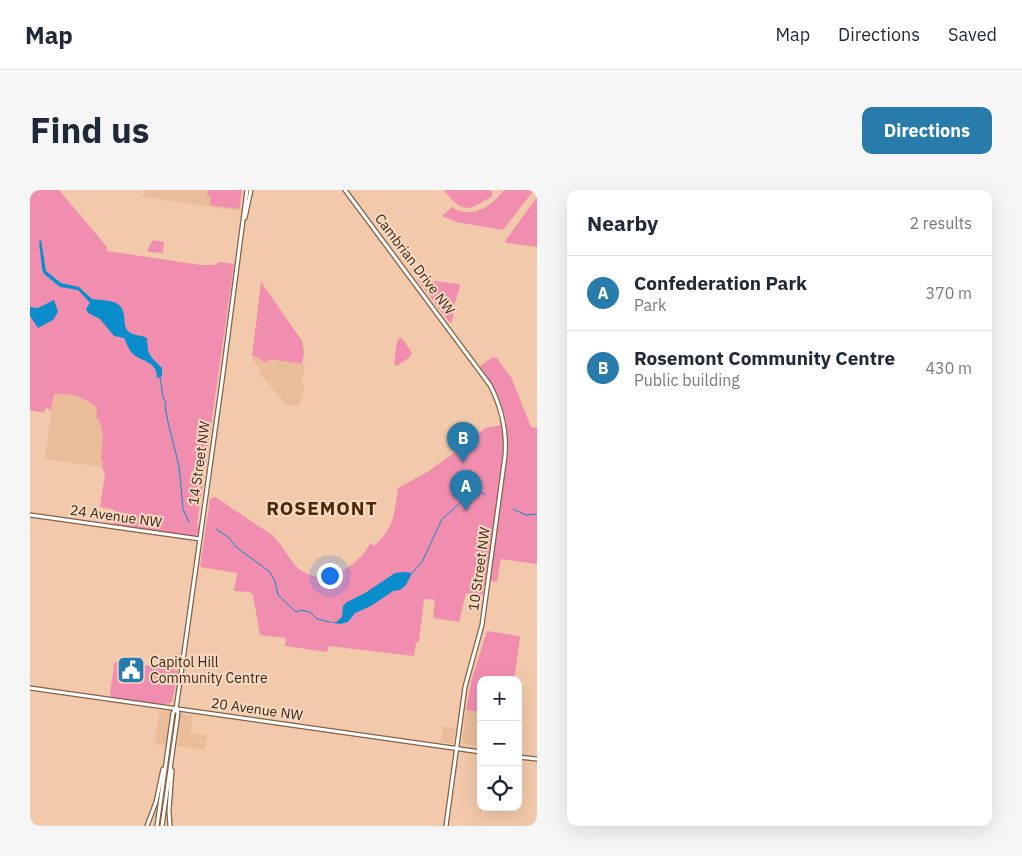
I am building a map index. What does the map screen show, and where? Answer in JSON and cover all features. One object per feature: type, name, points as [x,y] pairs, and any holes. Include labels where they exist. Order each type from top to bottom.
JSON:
[{"type":"street","name":"14 Street NW","points":[[162,826],[178,713],[176,709],[249,190]]},
{"type":"street","name":"Cambrian Drive NW","points":[[346,190],[448,328]]},
{"type":"street","name":"10 Street NW","points":[[446,826],[467,677],[482,625],[506,442],[504,419],[494,392],[448,328]]},
{"type":"street","name":"24 Avenue NW","points":[[30,515],[200,539]]},
{"type":"street","name":"20 Avenue NW","points":[[30,688],[477,751]]},
{"type":"street","name":"14 Street NW","points":[[157,826],[173,712],[176,709]]},
{"type":"street","points":[[147,826],[156,802],[167,756]]},
{"type":"street","points":[[170,826],[172,757]]},
{"type":"street","points":[[522,757],[537,759]]},
{"type":"shaded area","points":[[30,190],[59,190],[107,247],[107,251],[201,265],[214,265],[220,262],[234,264],[197,525],[199,526],[198,533],[194,537],[113,525],[115,510],[100,507],[105,474],[102,467],[103,461],[101,460],[103,435],[99,419],[96,418],[97,408],[92,404],[82,398],[66,394],[54,394],[51,411],[48,408],[45,409],[44,413],[30,410]]},
{"type":"shaded area","points":[[146,190],[242,190],[240,211],[143,197]]},
{"type":"shaded area","points":[[208,190],[242,190],[239,209],[210,205],[211,197],[207,196]]},
{"type":"shaded area","points":[[444,190],[490,190],[492,196],[477,205],[466,208],[456,203]]},
{"type":"shaded area","points":[[504,190],[534,190],[503,230],[456,222],[442,216],[452,207],[466,212],[480,210],[493,202]]},
{"type":"shaded area","points":[[537,197],[537,247],[506,243],[505,241]]},
{"type":"shaded area","points":[[153,240],[164,242],[163,253],[149,252],[147,250]]},
{"type":"shaded area","points":[[417,279],[459,284],[460,287],[452,322],[450,323]]},
{"type":"shaded area","points":[[261,282],[303,344],[302,363],[305,365],[302,381],[304,390],[299,406],[285,404],[260,373],[253,360]]},
{"type":"shaded area","points":[[261,282],[302,341],[304,352],[302,364],[271,359],[264,362],[252,356]]},
{"type":"shaded area","points":[[402,338],[412,353],[410,357],[397,366],[394,364],[397,341]]},
{"type":"shaded area","points":[[496,357],[511,377],[531,427],[537,428],[536,564],[501,559],[497,582],[485,580],[483,595],[466,593],[459,622],[433,618],[435,600],[424,599],[419,641],[416,643],[414,656],[328,646],[327,652],[285,646],[286,638],[260,635],[253,595],[250,592],[234,591],[237,573],[200,567],[210,499],[215,497],[272,535],[296,566],[305,573],[323,577],[341,572],[357,560],[371,543],[374,546],[386,533],[396,505],[398,488],[429,471],[485,428],[507,424],[496,394],[480,366]]},
{"type":"shaded area","points":[[65,393],[81,396],[97,408],[103,428],[102,467],[45,459],[54,394]]},
{"type":"shaded area","points":[[487,631],[519,636],[515,676],[477,676],[477,711],[466,710],[472,678]]},
{"type":"shaded area","points":[[117,661],[178,671],[172,702],[153,704],[113,698],[110,694],[114,664]]},
{"type":"shaded area","points":[[466,710],[477,711],[477,746],[462,743]]},
{"type":"shaded area","points":[[159,711],[171,711],[166,745],[155,745]]},
{"type":"shaded area","points":[[180,714],[193,716],[190,733],[207,735],[205,750],[177,746]]},
{"type":"shaded area","points":[[443,726],[455,728],[453,744],[441,742]]},
{"type":"water","points":[[41,240],[46,271],[61,283],[79,287],[92,299],[112,301],[120,306],[123,310],[125,326],[128,331],[147,338],[148,351],[162,368],[162,376],[157,378],[154,368],[129,350],[124,338],[114,336],[100,319],[88,313],[86,309],[90,303],[78,290],[60,287],[44,274],[39,241]]},
{"type":"water","points":[[54,300],[58,312],[53,320],[38,328],[30,316],[30,307],[38,308]]},
{"type":"water","points":[[395,573],[412,573],[406,585],[400,590],[393,591],[371,606],[355,613],[348,622],[340,624],[330,622],[336,622],[342,617],[343,606],[347,602],[365,593]]},
{"type":"waterway","points":[[160,377],[168,422],[179,466],[183,509],[189,522]]},
{"type":"waterway","points":[[412,573],[422,562],[442,519],[467,495],[477,490],[486,495]]},
{"type":"waterway","points":[[513,509],[526,515],[537,514]]},
{"type":"waterway","points":[[216,529],[228,537],[236,547],[270,572],[275,581],[278,595],[295,611],[310,612],[317,619],[330,622]]},
{"type":"place","name":"Rosemont Community Centre","points":[[463,463]]},
{"type":"place","name":"Confederation Park","points":[[466,511]]},
{"type":"place","name":"Capitol Hill Community Centre","points":[[131,670]]},
{"type":"district","name":"ROSEMONT","points":[[322,508]]}]
